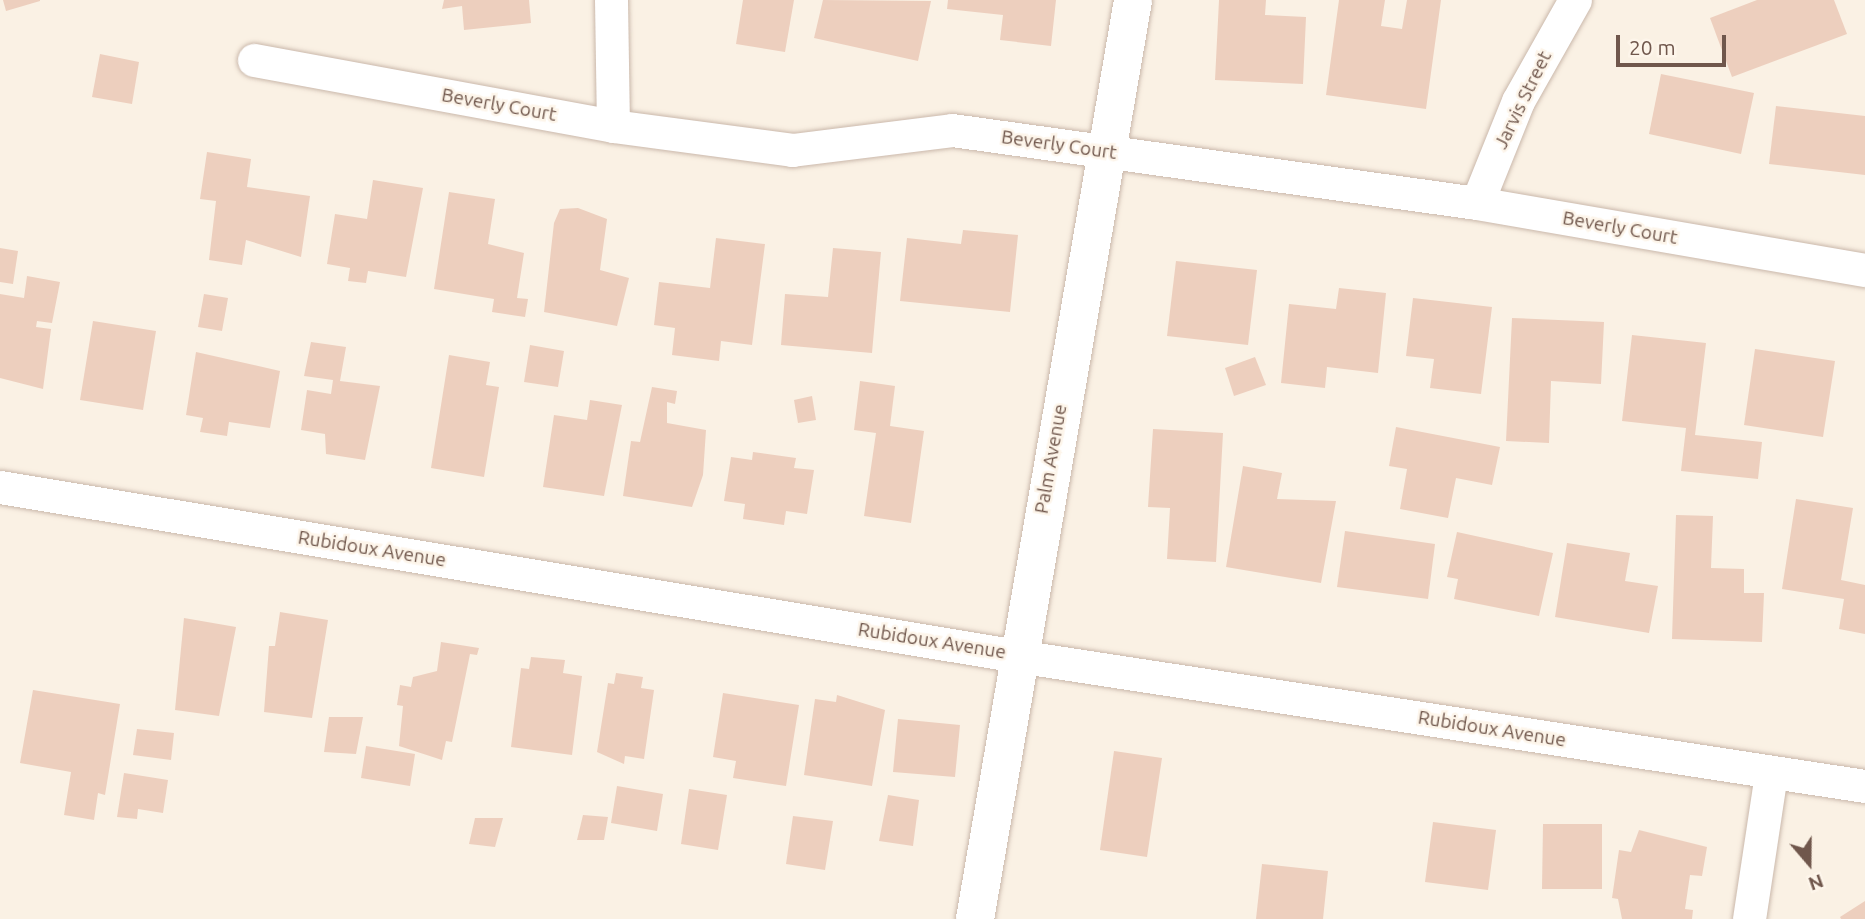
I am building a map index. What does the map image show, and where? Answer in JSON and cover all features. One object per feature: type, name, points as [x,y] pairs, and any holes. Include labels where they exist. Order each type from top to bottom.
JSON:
[{"type":"street","points":[[611,0],[613,126]]},
{"type":"street","name":"Palm Avenue","points":[[975,919],[1017,656],[1133,0]]},
{"type":"street","name":"Jarvis Street","points":[[1476,203],[1518,101],[1575,0]]},
{"type":"street","name":"Beverly Court","points":[[254,60],[613,126],[792,150],[952,130],[1476,203],[1865,270]]},
{"type":"street","name":"Rubidoux Avenue","points":[[0,487],[1017,656],[1865,786]]},
{"type":"street","points":[[1749,919],[1772,773]]},
{"type":"building","points":[[3,0],[40,0],[40,1],[6,11]]},
{"type":"building","points":[[444,0],[529,0],[531,23],[464,30],[462,6],[442,9]]},
{"type":"building","points":[[743,0],[794,0],[785,52],[736,44]]},
{"type":"building","points":[[823,0],[931,1],[918,61],[814,38]]},
{"type":"building","points":[[948,0],[1056,0],[1051,46],[1000,40],[1003,15],[947,9]]},
{"type":"building","points":[[1219,0],[1266,0],[1265,15],[1306,17],[1303,84],[1215,80]]},
{"type":"building","points":[[1339,0],[1385,0],[1381,26],[1402,29],[1407,0],[1441,0],[1426,109],[1326,95]]},
{"type":"building","points":[[1757,0],[1834,0],[1847,34],[1732,77],[1710,18]]},
{"type":"building","points":[[100,54],[139,62],[132,104],[92,97]]},
{"type":"building","points":[[1661,74],[1754,93],[1741,154],[1649,134]]},
{"type":"building","points":[[1776,106],[1865,116],[1865,175],[1769,164]]},
{"type":"building","points":[[207,152],[251,159],[247,187],[310,196],[301,257],[246,240],[242,265],[209,260],[216,201],[200,199]]},
{"type":"building","points":[[373,180],[423,188],[406,277],[368,271],[366,283],[348,281],[350,268],[327,264],[335,214],[367,219]]},
{"type":"building","points":[[449,192],[495,199],[488,244],[524,253],[517,298],[528,299],[525,317],[492,312],[494,299],[434,289]]},
{"type":"building","points":[[578,208],[607,219],[600,270],[629,278],[617,326],[544,312],[554,223],[560,209]]},
{"type":"building","points":[[963,230],[1018,235],[1010,312],[900,301],[907,238],[961,244]]},
{"type":"building","points":[[716,238],[765,244],[752,345],[721,341],[719,361],[672,355],[675,328],[654,325],[659,282],[710,288]]},
{"type":"building","points":[[0,248],[18,251],[13,284],[0,282]]},
{"type":"building","points":[[833,248],[881,252],[872,353],[781,345],[785,294],[828,297]]},
{"type":"building","points":[[1176,261],[1257,270],[1248,345],[1167,336]]},
{"type":"building","points":[[27,276],[60,282],[52,323],[37,321],[36,327],[51,329],[43,389],[0,378],[0,294],[24,298]]},
{"type":"building","points":[[1339,288],[1386,293],[1378,373],[1327,367],[1325,388],[1281,383],[1289,304],[1336,309]]},
{"type":"building","points":[[204,294],[228,298],[222,331],[198,327]]},
{"type":"building","points":[[1413,298],[1492,307],[1481,394],[1430,388],[1434,359],[1406,356]]},
{"type":"building","points":[[1512,318],[1604,322],[1601,384],[1551,381],[1549,443],[1506,441]]},
{"type":"building","points":[[93,321],[156,331],[143,410],[80,400]]},
{"type":"building","points":[[1632,335],[1706,343],[1695,435],[1762,442],[1758,479],[1681,471],[1686,428],[1622,421]]},
{"type":"building","points":[[311,342],[346,347],[340,381],[380,386],[365,460],[326,454],[325,434],[301,430],[307,390],[331,394],[333,380],[304,376]]},
{"type":"building","points":[[530,345],[564,351],[558,387],[524,382]]},
{"type":"building","points":[[1755,349],[1835,361],[1823,437],[1744,425]]},
{"type":"building","points":[[196,352],[280,371],[270,428],[229,422],[227,436],[200,432],[203,418],[186,415]]},
{"type":"building","points":[[449,355],[490,362],[486,385],[499,387],[484,477],[431,468]]},
{"type":"building","points":[[1255,357],[1266,385],[1234,396],[1225,368]]},
{"type":"building","points":[[860,381],[895,386],[890,426],[924,431],[911,523],[864,516],[876,433],[854,430]]},
{"type":"building","points":[[652,387],[677,391],[675,404],[667,402],[667,423],[706,430],[703,475],[692,507],[623,496],[631,441],[640,442]]},
{"type":"building","points":[[812,396],[816,420],[798,423],[794,400]]},
{"type":"building","points":[[590,400],[622,405],[604,496],[543,487],[554,415],[587,420]]},
{"type":"building","points":[[1396,427],[1500,447],[1492,485],[1456,478],[1448,518],[1400,509],[1407,469],[1389,466]]},
{"type":"building","points":[[1153,429],[1223,433],[1216,562],[1167,559],[1170,508],[1148,507]]},
{"type":"building","points":[[753,452],[796,458],[794,468],[814,470],[807,514],[786,511],[784,525],[743,519],[745,504],[724,501],[731,457],[752,460]]},
{"type":"building","points":[[1243,466],[1282,473],[1277,499],[1336,501],[1321,583],[1226,567]]},
{"type":"building","points":[[1796,499],[1853,508],[1841,580],[1865,585],[1865,634],[1839,629],[1844,599],[1782,589]]},
{"type":"building","points":[[1676,515],[1713,516],[1711,568],[1744,569],[1744,593],[1764,593],[1762,642],[1672,639]]},
{"type":"building","points":[[1345,531],[1435,544],[1428,599],[1337,587]]},
{"type":"building","points":[[1457,532],[1553,553],[1539,616],[1454,599],[1458,579],[1447,577]]},
{"type":"building","points":[[1567,543],[1630,553],[1625,581],[1658,586],[1649,633],[1555,617]]},
{"type":"building","points":[[280,612],[328,620],[312,718],[264,712],[269,646],[275,646]]},
{"type":"building","points":[[184,618],[236,627],[219,716],[175,710]]},
{"type":"building","points":[[441,642],[479,648],[477,655],[470,654],[452,742],[446,741],[442,760],[399,746],[403,706],[397,705],[400,685],[411,687],[413,677],[437,671]]},
{"type":"building","points":[[531,657],[565,660],[563,673],[582,676],[572,755],[511,747],[521,668],[529,669]]},
{"type":"building","points":[[616,673],[643,677],[641,688],[654,690],[644,759],[625,756],[624,764],[597,752],[608,683],[614,684]]},
{"type":"building","points":[[33,690],[120,704],[105,795],[98,793],[94,820],[64,815],[71,772],[20,763]]},
{"type":"building","points":[[723,693],[799,705],[786,786],[733,778],[736,761],[713,757]]},
{"type":"building","points":[[837,695],[885,710],[872,786],[804,775],[815,699],[836,702]]},
{"type":"building","points":[[329,717],[363,717],[356,754],[324,752]]},
{"type":"building","points":[[898,719],[960,725],[955,777],[893,772]]},
{"type":"building","points":[[137,729],[174,733],[171,760],[133,755]]},
{"type":"building","points":[[366,746],[415,754],[410,786],[361,778]]},
{"type":"building","points":[[1114,751],[1162,758],[1147,857],[1100,850]]},
{"type":"building","points":[[124,773],[168,780],[163,813],[138,809],[137,819],[117,817]]},
{"type":"building","points":[[617,786],[663,794],[657,831],[611,823]]},
{"type":"building","points":[[689,789],[727,795],[718,850],[681,844]]},
{"type":"building","points":[[888,795],[919,800],[913,846],[879,841]]},
{"type":"building","points":[[583,815],[608,817],[604,840],[577,840]]},
{"type":"building","points":[[793,816],[833,821],[825,870],[786,864]]},
{"type":"building","points":[[475,818],[503,818],[495,847],[469,844]]},
{"type":"building","points":[[1433,822],[1496,830],[1488,890],[1425,882]]},
{"type":"building","points":[[1543,824],[1602,824],[1602,889],[1542,889]]},
{"type":"building","points":[[1639,830],[1707,847],[1702,876],[1690,875],[1685,909],[1693,910],[1692,919],[1622,919],[1618,899],[1612,898],[1619,850],[1631,852]]},
{"type":"building","points":[[1262,864],[1328,871],[1323,919],[1256,919]]},
{"type":"building","points":[[1865,901],[1865,919],[1841,919],[1840,917]]}]
